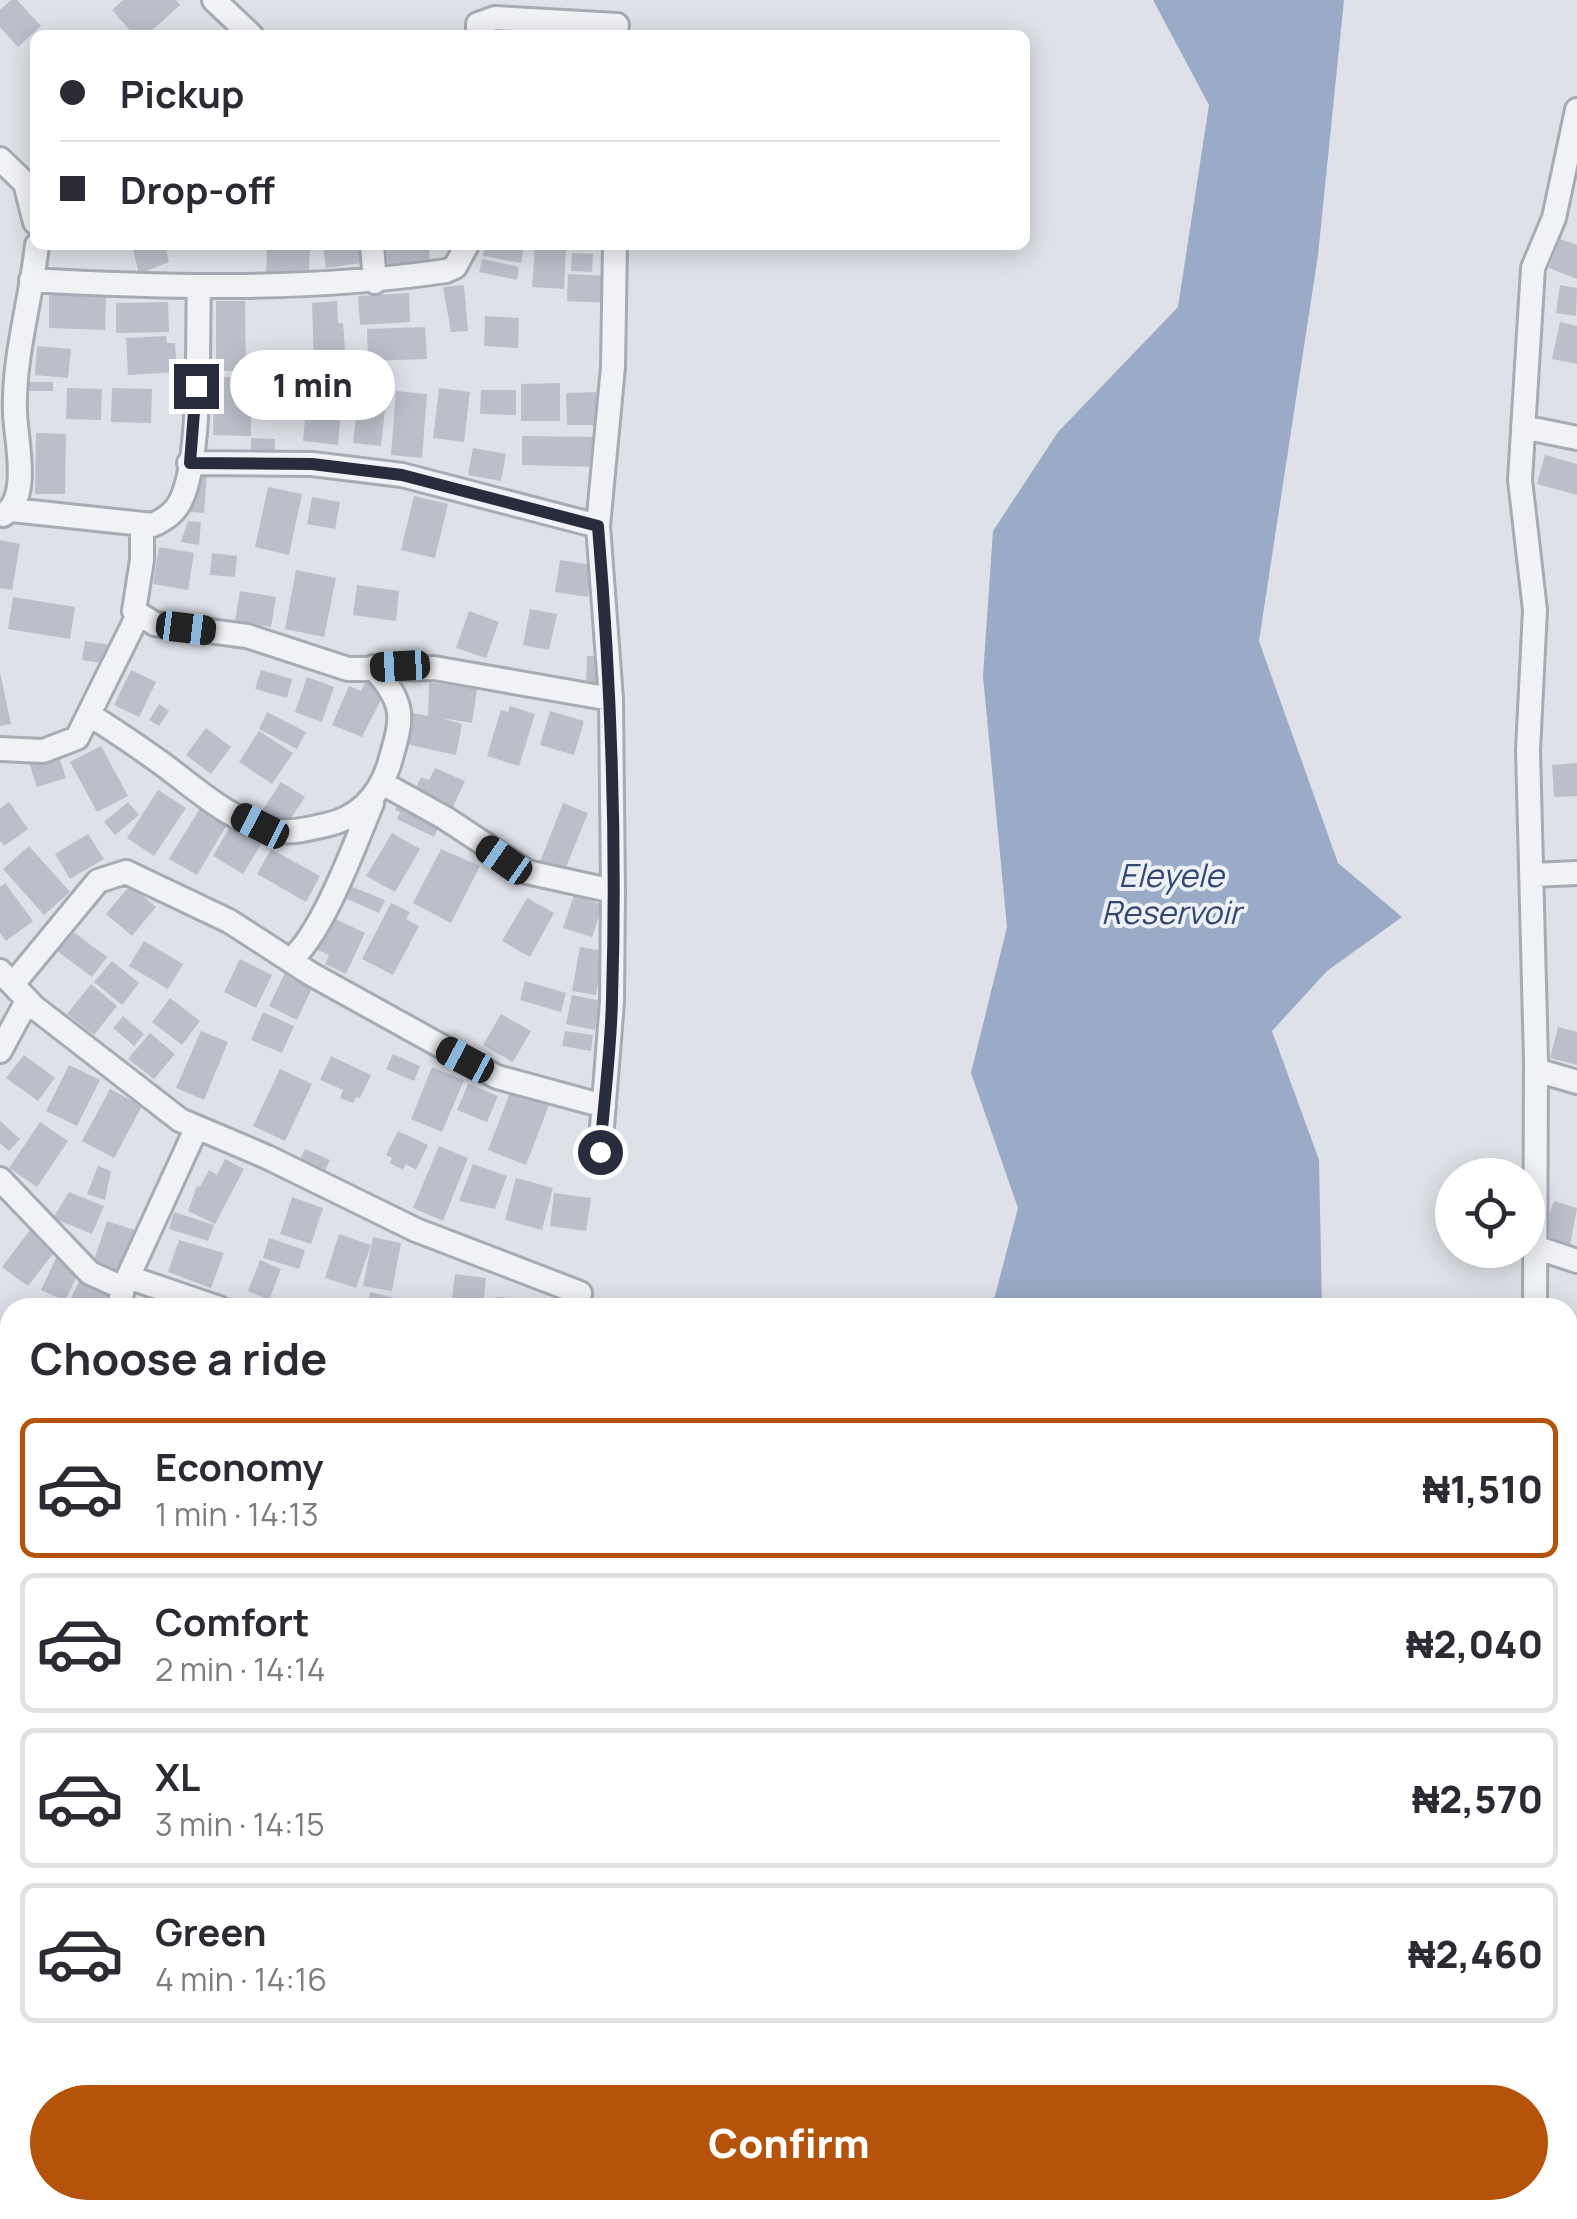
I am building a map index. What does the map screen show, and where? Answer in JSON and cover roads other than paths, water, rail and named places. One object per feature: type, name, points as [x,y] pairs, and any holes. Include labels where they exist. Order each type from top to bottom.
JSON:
[{"type":"street","points":[[214,0],[246,30]]},
{"type":"street","points":[[478,30],[478,24],[495,18],[617,30],[616,0]]},
{"type":"street","points":[[1536,1158],[1528,750],[1535,610],[1520,480],[1532,268],[1566,221],[1577,110]]},
{"type":"street","points":[[0,159],[25,183],[30,202]]},
{"type":"street","points":[[36,250],[17,377],[19,481],[6,513],[152,526],[169,517],[181,500],[190,463],[199,286]]},
{"type":"street","points":[[372,250],[375,282]]},
{"type":"street","points":[[31,280],[319,287],[446,272],[455,268],[464,250]]},
{"type":"street","points":[[600,1152],[612,1002],[613,890],[611,698],[598,526],[613,367],[615,250]]},
{"type":"street","points":[[1523,427],[1577,438]]},
{"type":"street","points":[[190,463],[312,464],[402,475],[598,526]]},
{"type":"street","points":[[142,524],[142,568],[133,603],[138,614],[154,624],[248,636],[348,669],[469,672],[611,698]]},
{"type":"street","points":[[0,750],[44,751],[77,738],[138,614]]},
{"type":"street","points":[[290,960],[301,952],[328,902],[379,789],[399,729],[398,702],[372,668]]},
{"type":"street","points":[[90,714],[212,802],[260,826],[282,832],[342,822],[379,789]]},
{"type":"street","points":[[379,789],[435,812],[527,872],[613,890]]},
{"type":"street","points":[[0,1052],[13,985],[98,880],[126,872],[230,921],[290,960],[497,1078],[604,1106]]},
{"type":"street","points":[[1532,874],[1577,873]]},
{"type":"street","points":[[13,985],[196,1128],[267,1157],[416,1230],[580,1293]]},
{"type":"street","points":[[1536,1070],[1577,1082]]},
{"type":"street","points":[[123,1291],[196,1128]]},
{"type":"street","points":[[0,1179],[90,1272],[123,1291],[163,1298]]},
{"type":"street","points":[[1545,1250],[1577,1260]]},
{"type":"street","points":[[1534,1298],[1535,1268]]},
{"type":"water","name":"Eleyele Reservoir","points":[[1153,0],[1344,0],[1318,255],[1259,641],[1338,863],[1402,917],[1327,971],[1272,1031],[1319,1160],[1322,1298],[994,1298],[1018,1208],[971,1073],[1007,927],[983,676],[993,531],[1058,432],[1178,307],[1209,105]]}]
